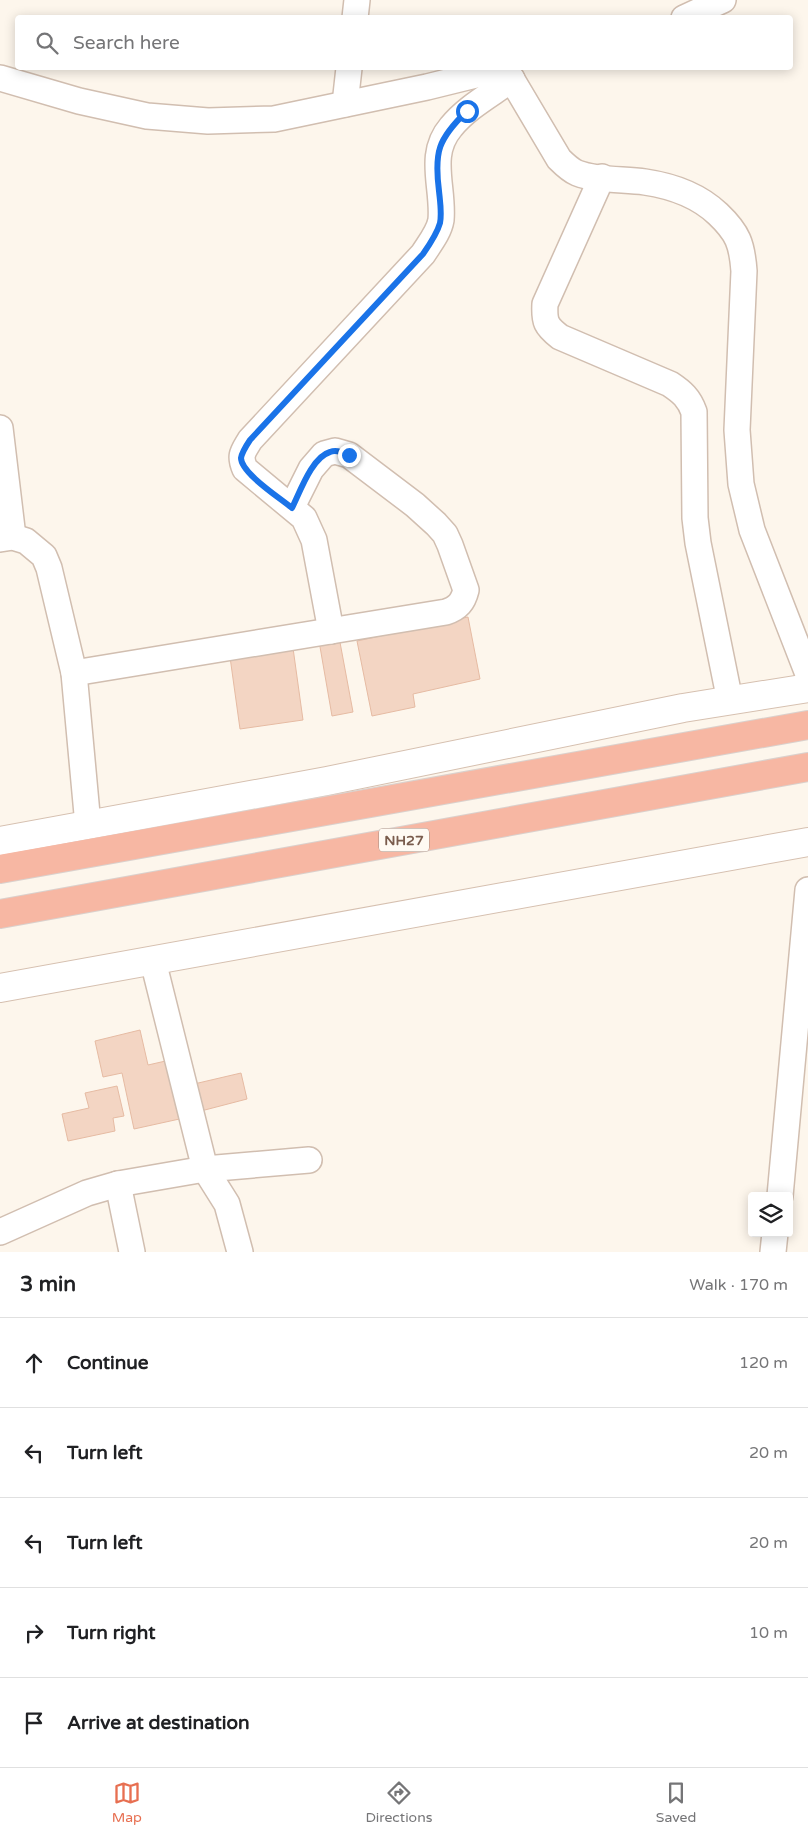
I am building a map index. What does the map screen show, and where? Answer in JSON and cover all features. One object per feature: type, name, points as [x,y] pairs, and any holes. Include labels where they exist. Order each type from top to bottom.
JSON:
[{"type":"highway","points":[[0,869],[808,724]]},
{"type":"highway","name":"NH27","points":[[0,914],[808,767]]},
{"type":"street","points":[[355,15],[357,0]]},
{"type":"street","points":[[690,15],[723,0]]},
{"type":"street","points":[[345,104],[349,70]]},
{"type":"street","points":[[0,78],[80,101],[147,116],[208,121],[274,119],[507,71]]},
{"type":"street","points":[[507,71],[559,158],[576,172],[676,188],[697,198],[712,209],[736,235],[742,250],[744,271],[737,430],[742,484],[752,530],[808,674]]},
{"type":"street","points":[[331,630],[314,540],[304,518],[245,469],[241,460],[242,452],[250,440],[423,254],[434,237],[440,221],[437,160],[440,144],[450,127],[507,71]]},
{"type":"street","points":[[602,177],[545,304],[545,318],[550,329],[560,337],[670,384],[684,394],[690,402],[694,412],[695,518],[698,543],[730,701]]},
{"type":"street","points":[[0,428],[7,538],[26,541],[44,556],[49,568],[74,672],[88,825]]},
{"type":"street","points":[[74,672],[454,610],[464,598],[466,590],[450,545],[436,524],[415,505],[349,455],[335,451],[324,454],[311,469],[292,508]]},
{"type":"street","points":[[0,841],[328,781],[682,708],[808,688]]},
{"type":"street","points":[[0,988],[808,842]]},
{"type":"street","points":[[781,1192],[801,1061],[808,890]]},
{"type":"street","points":[[153,960],[205,1169],[222,1192],[240,1252]]},
{"type":"street","points":[[0,1232],[87,1193],[118,1184],[205,1169],[310,1160]]},
{"type":"street","points":[[118,1184],[132,1252]]},
{"type":"street","points":[[773,1252],[775,1237]]},
{"type":"building","points":[[468,617],[480,679],[413,694],[415,707],[372,716],[357,641]]},
{"type":"building","points":[[339,637],[353,712],[332,716],[319,641]]},
{"type":"building","points":[[293,648],[303,720],[240,729],[230,657]]},
{"type":"building","points":[[140,1030],[148,1065],[170,1060],[184,1118],[134,1129],[122,1073],[103,1077],[95,1041]]},
{"type":"building","points":[[241,1073],[247,1099],[201,1111],[194,1084]]},
{"type":"building","points":[[117,1086],[124,1116],[113,1118],[115,1131],[68,1141],[62,1114],[89,1108],[85,1093]]},
{"type":"route","points":[[349,455],[335,451],[324,454],[311,469],[292,508],[253,477],[245,469],[241,460],[242,452],[250,440],[423,254],[434,237],[440,221],[441,206],[437,160],[440,144],[450,127],[467,111]]}]
